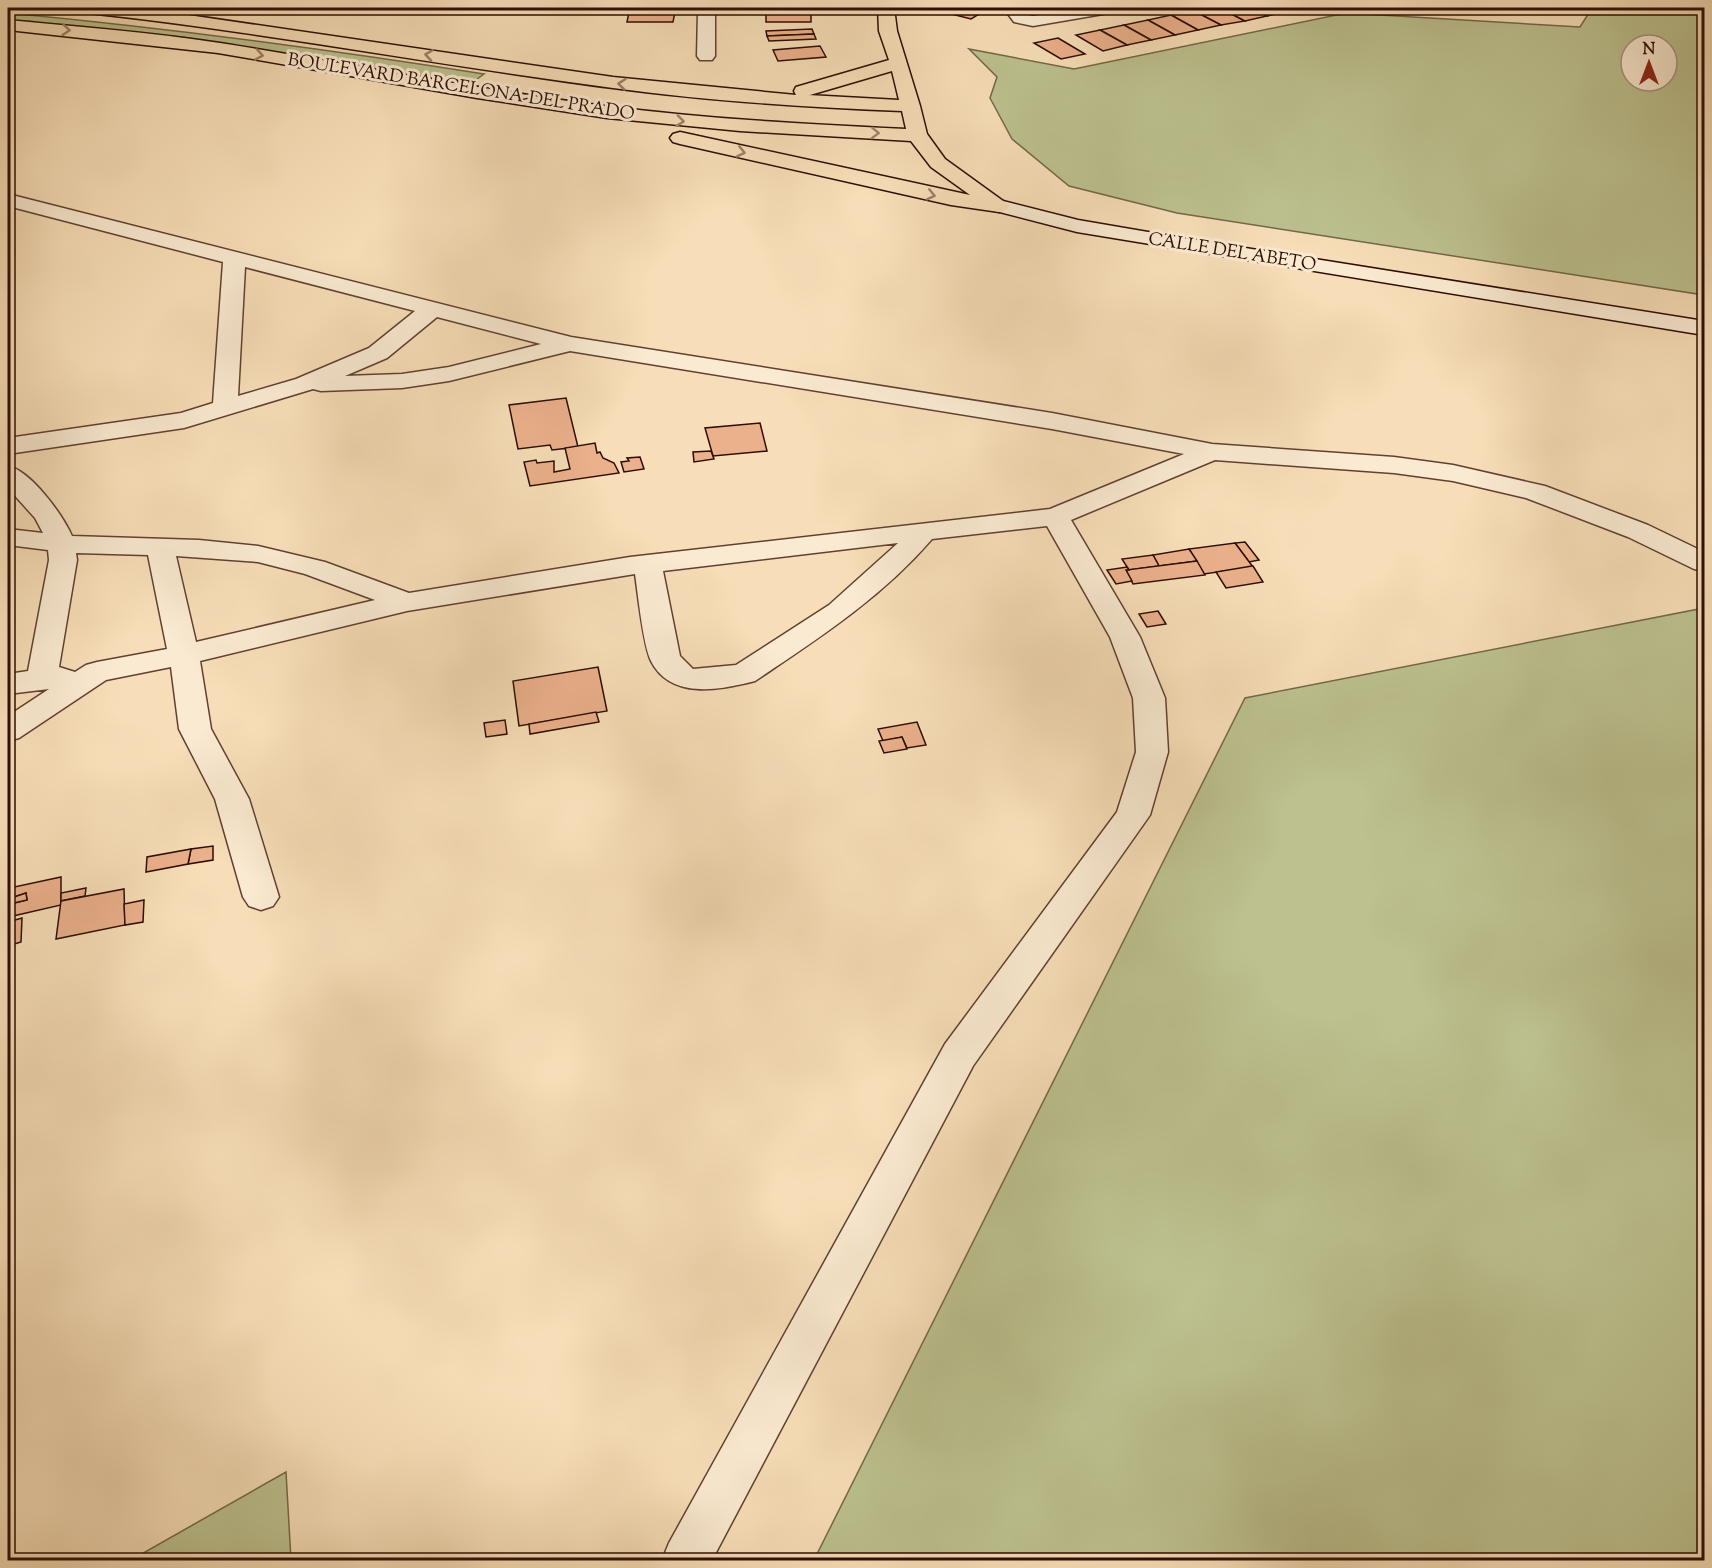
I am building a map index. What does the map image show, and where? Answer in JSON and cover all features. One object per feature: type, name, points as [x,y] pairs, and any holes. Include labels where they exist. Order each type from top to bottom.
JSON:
[{"type":"main road","name":"BOULEVARD BARCELONA-DEL PRADO","points":[[88,8],[175,16],[614,83],[725,95],[911,106]]},
{"type":"main road","name":"CALLE DEL ABETO","points":[[886,8],[888,31],[911,106],[917,135],[938,163],[999,206]]},
{"type":"main road","name":"BOULEVARD BARCELONA-DEL PRADO","points":[[8,25],[218,48],[562,106],[686,122],[784,130],[917,135]]},
{"type":"main road","points":[[725,95],[778,95],[807,91],[899,63]]},
{"type":"main road","points":[[562,106],[680,139],[951,199],[999,206]]},
{"type":"street","points":[[706,56],[707,11],[710,8]]},
{"type":"street","points":[[1027,8],[1017,14],[1020,18],[1033,21],[1109,8]]},
{"type":"street","points":[[8,200],[570,344],[1052,421],[1212,452],[1394,465],[1453,473],[1535,492],[1638,531],[1704,563]]},
{"type":"street","name":"CALLE DEL ABETO","points":[[999,206],[1077,226],[1183,245],[1704,328]]},
{"type":"street","points":[[225,408],[234,258]]},
{"type":"street","points":[[8,446],[184,420],[304,384],[378,353],[432,309]]},
{"type":"street","points":[[304,384],[402,381],[449,374],[570,344]]},
{"type":"street","points":[[8,684],[98,672],[184,655],[407,602],[646,564],[1055,517],[1212,452]]},
{"type":"street","points":[[8,474],[41,506],[63,544],[63,560],[42,680]]},
{"type":"street","points":[[686,1560],[959,1055],[1133,815],[1152,752],[1149,699],[1125,637],[1055,517]]},
{"type":"street","points":[[646,564],[665,659],[685,680],[708,680],[744,674],[839,611],[906,552],[924,532]]},
{"type":"street","points":[[8,537],[63,544],[199,548],[258,554],[315,568],[407,602]]},
{"type":"street","points":[[160,547],[184,655],[195,729],[232,799],[261,897]]},
{"type":"street","points":[[8,730],[98,672]]},
{"type":"green space","points":[[1592,8],[1704,8],[1704,295],[1177,213],[1069,186],[1012,139],[990,98],[997,77],[969,49],[1074,69],[1346,13],[1580,27]]},
{"type":"green space","points":[[8,13],[246,40],[484,74],[470,84],[182,37],[8,21]]},
{"type":"green space","points":[[1704,608],[1704,1560],[814,1560],[1245,698]]},
{"type":"green space","points":[[286,1472],[291,1560],[131,1560]]},
{"type":"building","points":[[941,8],[986,10],[971,19],[936,10]]},
{"type":"building","points":[[1220,8],[1245,21],[1221,25],[1194,11]]},
{"type":"building","points":[[1220,8],[1251,8],[1267,16],[1245,21]]},
{"type":"building","points":[[1251,8],[1283,8],[1290,11],[1267,16]]},
{"type":"building","points":[[1194,11],[1221,25],[1198,30],[1171,15]]},
{"type":"building","points":[[629,12],[675,12],[673,22],[627,22]]},
{"type":"building","points":[[766,12],[811,12],[811,22],[766,22]]},
{"type":"building","points":[[1171,15],[1198,30],[1175,35],[1148,20]]},
{"type":"building","points":[[1148,20],[1175,35],[1151,40],[1124,25]]},
{"type":"building","points":[[1124,25],[1151,40],[1127,45],[1100,30]]},
{"type":"building","points":[[812,29],[814,34],[767,36],[766,31]]},
{"type":"building","points":[[1100,30],[1127,45],[1103,51],[1076,35]]},
{"type":"building","points":[[814,34],[816,39],[769,41],[767,36]]},
{"type":"building","points":[[1058,38],[1085,54],[1061,59],[1034,43]]},
{"type":"building","points":[[820,46],[826,57],[778,61],[773,50]]},
{"type":"building","points":[[566,398],[578,447],[552,450],[550,445],[518,449],[509,405]]},
{"type":"building","points":[[760,423],[767,451],[713,456],[705,428]]},
{"type":"building","points":[[595,443],[597,453],[600,452],[603,458],[614,463],[619,473],[530,486],[524,462],[554,461],[554,472],[570,469],[565,448]]},
{"type":"building","points":[[711,451],[714,459],[694,462],[693,452]]},
{"type":"building","points":[[640,457],[644,469],[624,472],[621,462],[629,461],[627,458]]},
{"type":"building","points":[[1245,542],[1259,560],[1249,562],[1235,543]]},
{"type":"building","points":[[1235,543],[1253,567],[1204,574],[1189,549]]},
{"type":"building","points":[[1189,549],[1197,561],[1159,566],[1153,555]]},
{"type":"building","points":[[1153,555],[1159,566],[1129,570],[1122,559]]},
{"type":"building","points":[[1197,561],[1205,575],[1133,584],[1126,570]]},
{"type":"building","points":[[1253,566],[1263,582],[1226,588],[1216,572]]},
{"type":"building","points":[[1127,567],[1129,570],[1126,570],[1132,581],[1116,584],[1107,570]]},
{"type":"building","points":[[1158,611],[1166,624],[1147,627],[1139,614]]},
{"type":"building","points":[[598,667],[607,711],[519,726],[513,681]]},
{"type":"building","points":[[596,712],[599,722],[530,734],[529,724]]},
{"type":"building","points":[[505,720],[507,734],[486,737],[484,723]]},
{"type":"building","points":[[917,722],[926,745],[907,748],[902,737],[883,741],[878,729]]},
{"type":"building","points":[[902,737],[907,749],[884,753],[879,741]]},
{"type":"building","points":[[213,846],[213,860],[188,864],[191,849]]},
{"type":"building","points":[[191,849],[188,864],[146,872],[147,857]]},
{"type":"building","points":[[61,877],[61,905],[13,916],[14,903],[27,900],[26,893],[14,897],[14,887]]},
{"type":"building","points":[[86,888],[85,896],[61,901],[61,893]]},
{"type":"building","points":[[124,889],[125,925],[56,939],[61,901]]},
{"type":"building","points":[[26,893],[27,900],[14,903],[14,897]]},
{"type":"building","points":[[144,900],[143,922],[125,925],[124,904]]},
{"type":"building","points":[[22,918],[21,942],[8,946],[8,922]]}]
